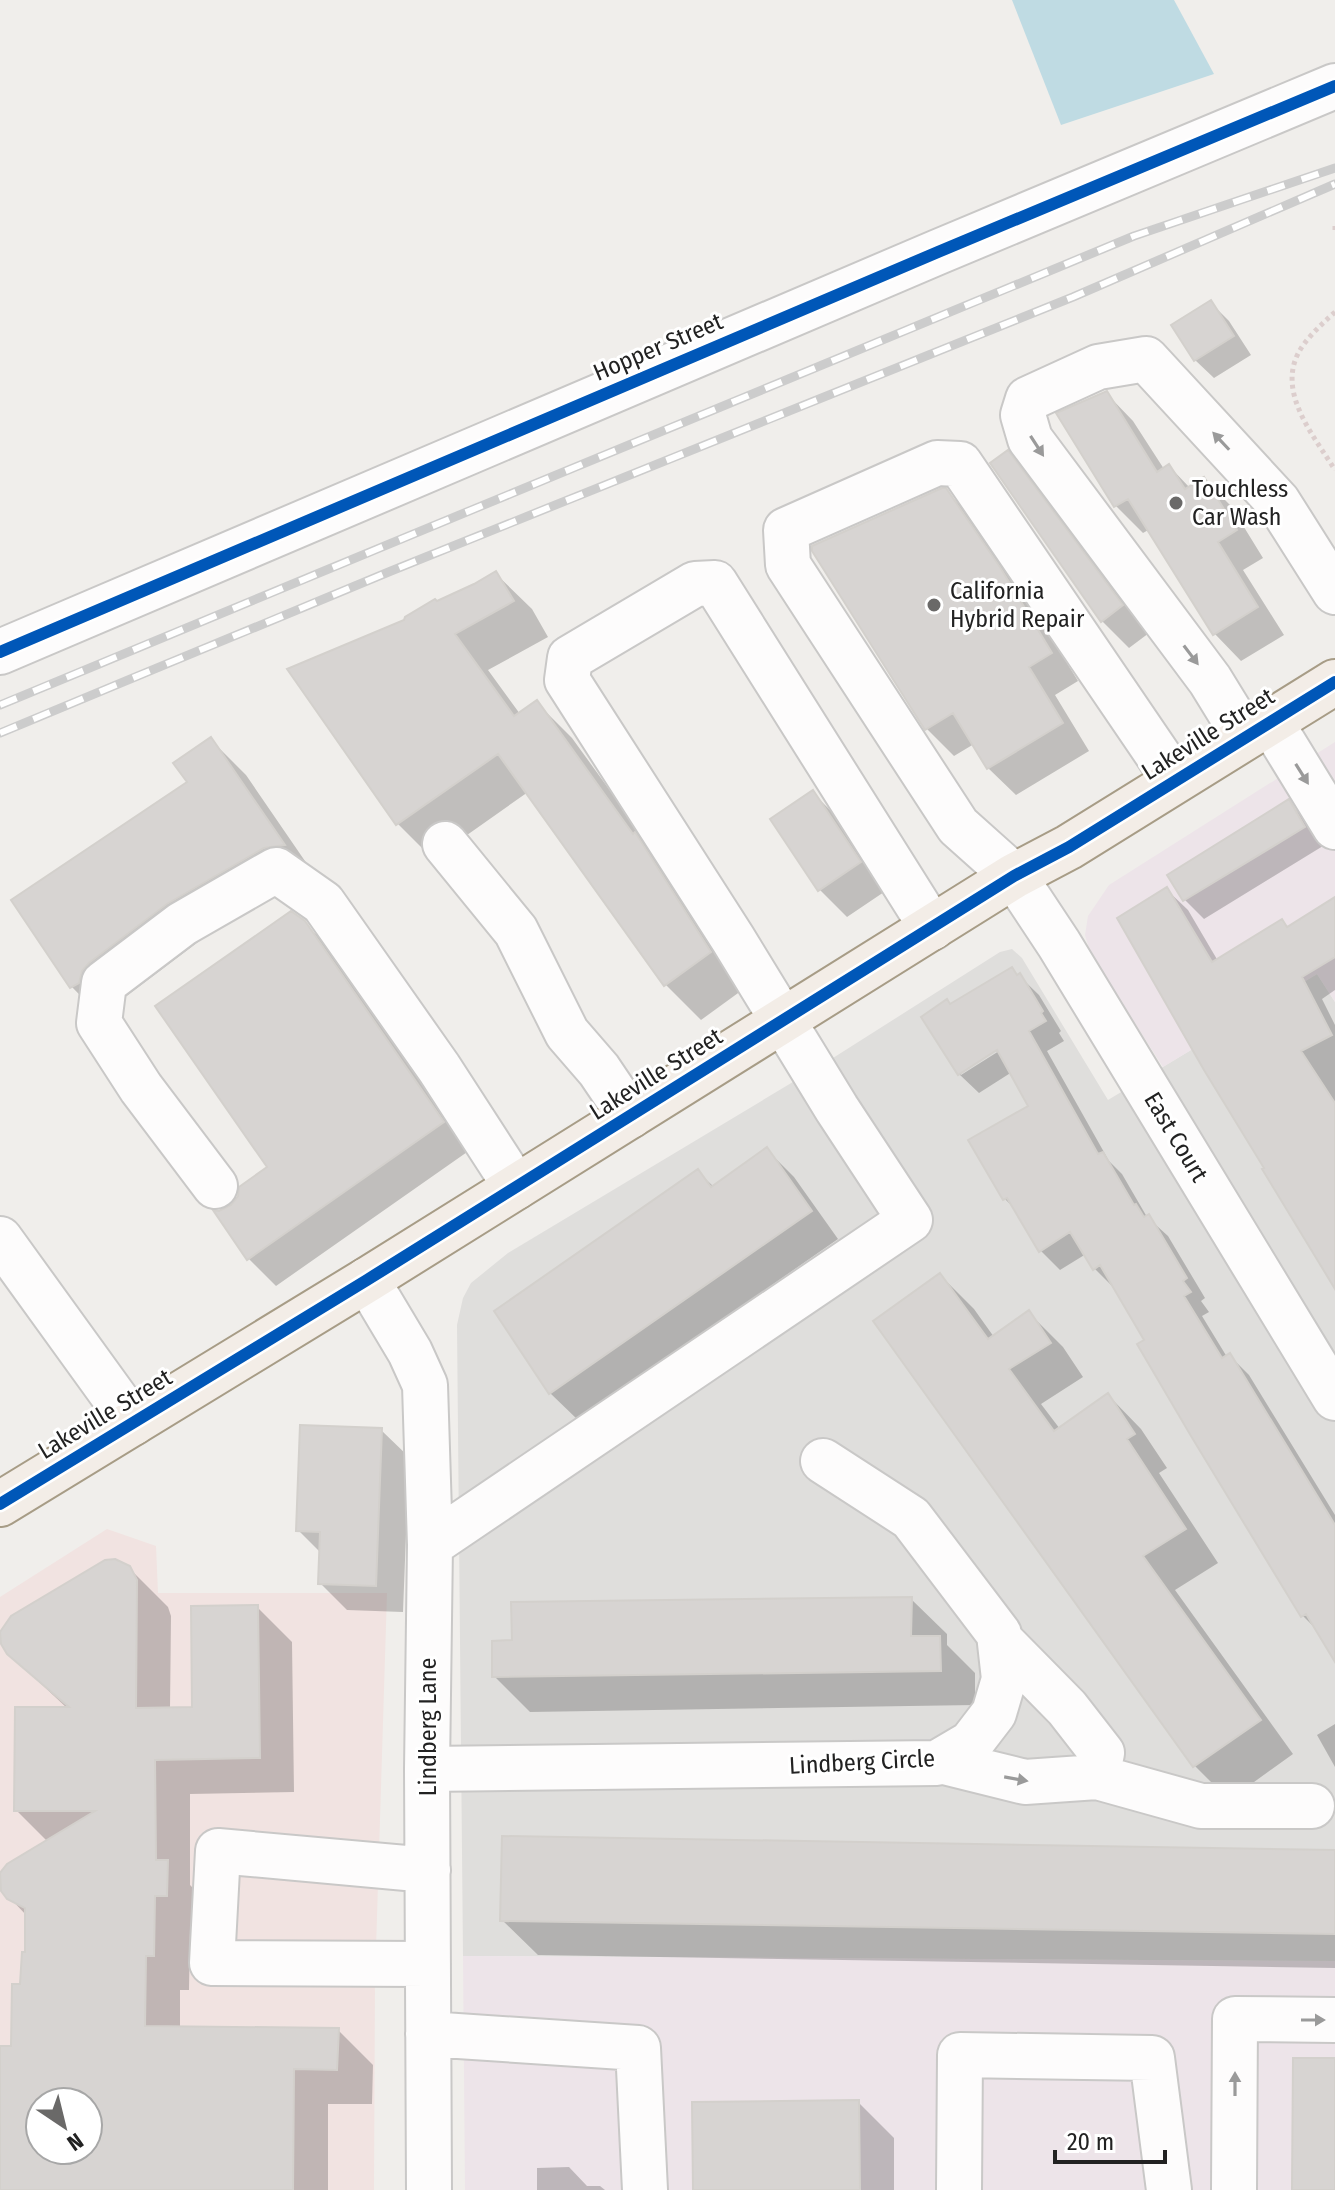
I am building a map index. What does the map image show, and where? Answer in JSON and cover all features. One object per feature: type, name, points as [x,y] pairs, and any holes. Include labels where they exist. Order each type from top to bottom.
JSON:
[{"type":"main road","name":"Lakeville Street","points":[[0,1504],[367,1280],[1014,876],[1069,847],[1335,682]]},
{"type":"street","name":"Hopper Street","points":[[0,652],[923,258],[1335,86]]},
{"type":"street","points":[[1335,592],[1278,502],[1146,359],[1098,367],[1028,399],[1023,415],[1030,439],[1210,680],[1258,729],[1335,827]]},
{"type":"street","name":"East Court","points":[[1175,780],[960,464],[937,463],[786,530],[788,565],[958,826],[1014,876],[1067,957],[1335,1398]]},
{"type":"street","points":[[430,1545],[910,1220],[567,680],[570,658],[695,584],[715,583],[932,928]]},
{"type":"street","points":[[445,844],[516,931],[567,1033],[599,1070],[630,1116]]},
{"type":"street","points":[[215,1186],[141,1088],[99,1023],[104,983],[182,924],[276,870],[323,903],[439,1068],[516,1187]]},
{"type":"street","points":[[0,1239],[133,1423]]},
{"type":"street","name":"Lindberg Lane","points":[[367,1280],[410,1352],[425,1385],[430,1545],[427,1769],[429,2190]]},
{"type":"street","points":[[823,1461],[911,1518],[1002,1642],[1067,1708],[1102,1753],[1097,1777]]},
{"type":"street","name":"Lindberg Circle","points":[[427,1769],[899,1765],[940,1761],[971,1743],[994,1713],[1004,1679],[1002,1642]]},
{"type":"street","points":[[940,1761],[1025,1782],[1097,1777],[1201,1806],[1312,1806]]},
{"type":"street","points":[[428,1870],[218,1851],[212,1963],[428,1964]]},
{"type":"street","points":[[1234,2190],[1235,2019],[1335,2020]]},
{"type":"street","points":[[428,2034],[638,2048],[645,2190]]},
{"type":"street","points":[[959,2190],[960,2055],[1152,2058],[1169,2190]]},
{"type":"path","points":[[1335,226],[1335,234]]},
{"type":"path","points":[[1335,312],[1302,347],[1294,368],[1293,389],[1296,407],[1335,470]]},
{"type":"shaded area","points":[[1335,742],[1335,1002],[1317,974],[1163,1067],[1091,955],[1085,935],[1088,916],[1109,885]]},
{"type":"shaded area","points":[[1012,949],[1022,958],[1108,1100],[1317,974],[1335,1002],[1335,1961],[463,1956],[457,1325],[463,1298],[471,1283],[508,1253],[833,1058],[1000,952]]},
{"type":"shaded area","points":[[107,1529],[156,1546],[158,1593],[387,1593],[375,1981],[374,2190],[0,2190],[0,1597]]},
{"type":"shaded area","points":[[463,1956],[1335,1961],[1335,2190],[465,2190]]},
{"type":"water","points":[[1012,0],[1174,0],[1214,74],[1061,125]]},
{"type":"building","points":[[1211,300],[1234,336],[1194,361],[1171,325]]},
{"type":"building","name":"Touchless Car Wash","points":[[1107,391],[1157,472],[1169,464],[1185,489],[1204,477],[1237,530],[1218,542],[1258,607],[1213,635],[1128,499],[1114,507],[1056,413]]},
{"type":"building","points":[[1008,450],[1123,605],[1101,622],[990,463]]},
{"type":"building","name":"California Hybrid Repair","points":[[946,488],[1000,567],[1052,653],[1029,667],[1063,723],[987,769],[953,713],[925,730],[812,551],[812,546]]},
{"type":"building","points":[[496,571],[514,601],[455,634],[514,716],[537,700],[633,834],[635,832],[711,952],[664,986],[498,754],[396,825],[287,669],[404,620],[435,599],[437,601]]},
{"type":"building","points":[[211,737],[285,845],[264,848],[167,904],[89,963],[82,971],[79,983],[70,988],[11,900],[187,782],[173,763]]},
{"type":"building","points":[[813,790],[861,862],[818,891],[770,819]]},
{"type":"building","points":[[1289,799],[1305,827],[1183,901],[1167,875]]},
{"type":"building","points":[[1167,887],[1212,962],[1282,919],[1287,927],[1335,897],[1335,957],[1302,977],[1332,1035],[1301,1051],[1335,1103],[1335,1289],[1117,918]]},
{"type":"building","points":[[291,911],[305,921],[444,1122],[247,1260],[213,1210],[219,1211],[231,1205],[238,1196],[239,1187],[267,1167],[155,1006]]},
{"type":"building","points":[[1012,967],[1017,975],[1020,973],[1046,1021],[1029,1031],[1098,1154],[1103,1152],[1144,1217],[1149,1214],[1187,1278],[1183,1281],[1191,1292],[1184,1296],[1222,1358],[1230,1353],[1335,1525],[1335,1662],[1306,1614],[1301,1617],[1191,1436],[1137,1344],[1144,1340],[1100,1265],[1093,1270],[1070,1232],[1039,1252],[1007,1198],[1003,1200],[968,1140],[1028,1106],[997,1050],[958,1075],[921,1017],[947,999],[950,1004]]},
{"type":"building","points":[[767,1147],[812,1211],[549,1394],[494,1311],[698,1169],[711,1187]]},
{"type":"building","points":[[940,1273],[988,1339],[1029,1310],[1051,1343],[1009,1369],[1054,1431],[1108,1393],[1135,1434],[1127,1439],[1186,1529],[1143,1556],[1261,1720],[1193,1767],[873,1321]]},
{"type":"building","points":[[300,1425],[382,1428],[376,1586],[318,1584],[320,1532],[296,1531]]},
{"type":"building","points":[[115,1559],[130,1566],[137,1580],[136,1708],[192,1707],[191,1606],[258,1605],[260,1758],[155,1760],[156,1860],[168,1860],[167,1896],[155,1896],[154,1956],[146,1956],[145,2026],[339,2028],[337,2070],[294,2069],[293,2190],[0,2190],[0,2046],[11,2046],[12,1984],[20,1984],[22,1952],[25,1952],[25,1908],[7,1899],[1,1891],[0,1873],[7,1864],[95,1811],[14,1811],[15,1707],[69,1707],[7,1654],[1,1644],[0,1632],[11,1616],[105,1560]]},
{"type":"building","points":[[912,1597],[911,1636],[940,1636],[941,1671],[492,1677],[492,1641],[512,1640],[511,1602]]},
{"type":"building","points":[[502,1836],[1335,1850],[1335,1934],[500,1921]]},
{"type":"building","points":[[1293,2058],[1335,2058],[1335,2190],[1292,2190]]},
{"type":"building","points":[[859,2100],[860,2190],[693,2190],[692,2102]]},
{"type":"railway","points":[[0,705],[1134,236],[1335,168]]},
{"type":"railway","points":[[0,733],[391,571],[1073,297],[1335,184]]},
{"type":"cycle path","points":[[0,652],[1335,86]]},
{"type":"cycle path","points":[[0,1504],[367,1280],[1014,876],[1069,847],[1335,682]]},
{"type":"place","name":"Touchless Car Wash","points":[[1176,503]]},
{"type":"place","name":"California Hybrid Repair","points":[[934,605]]}]
